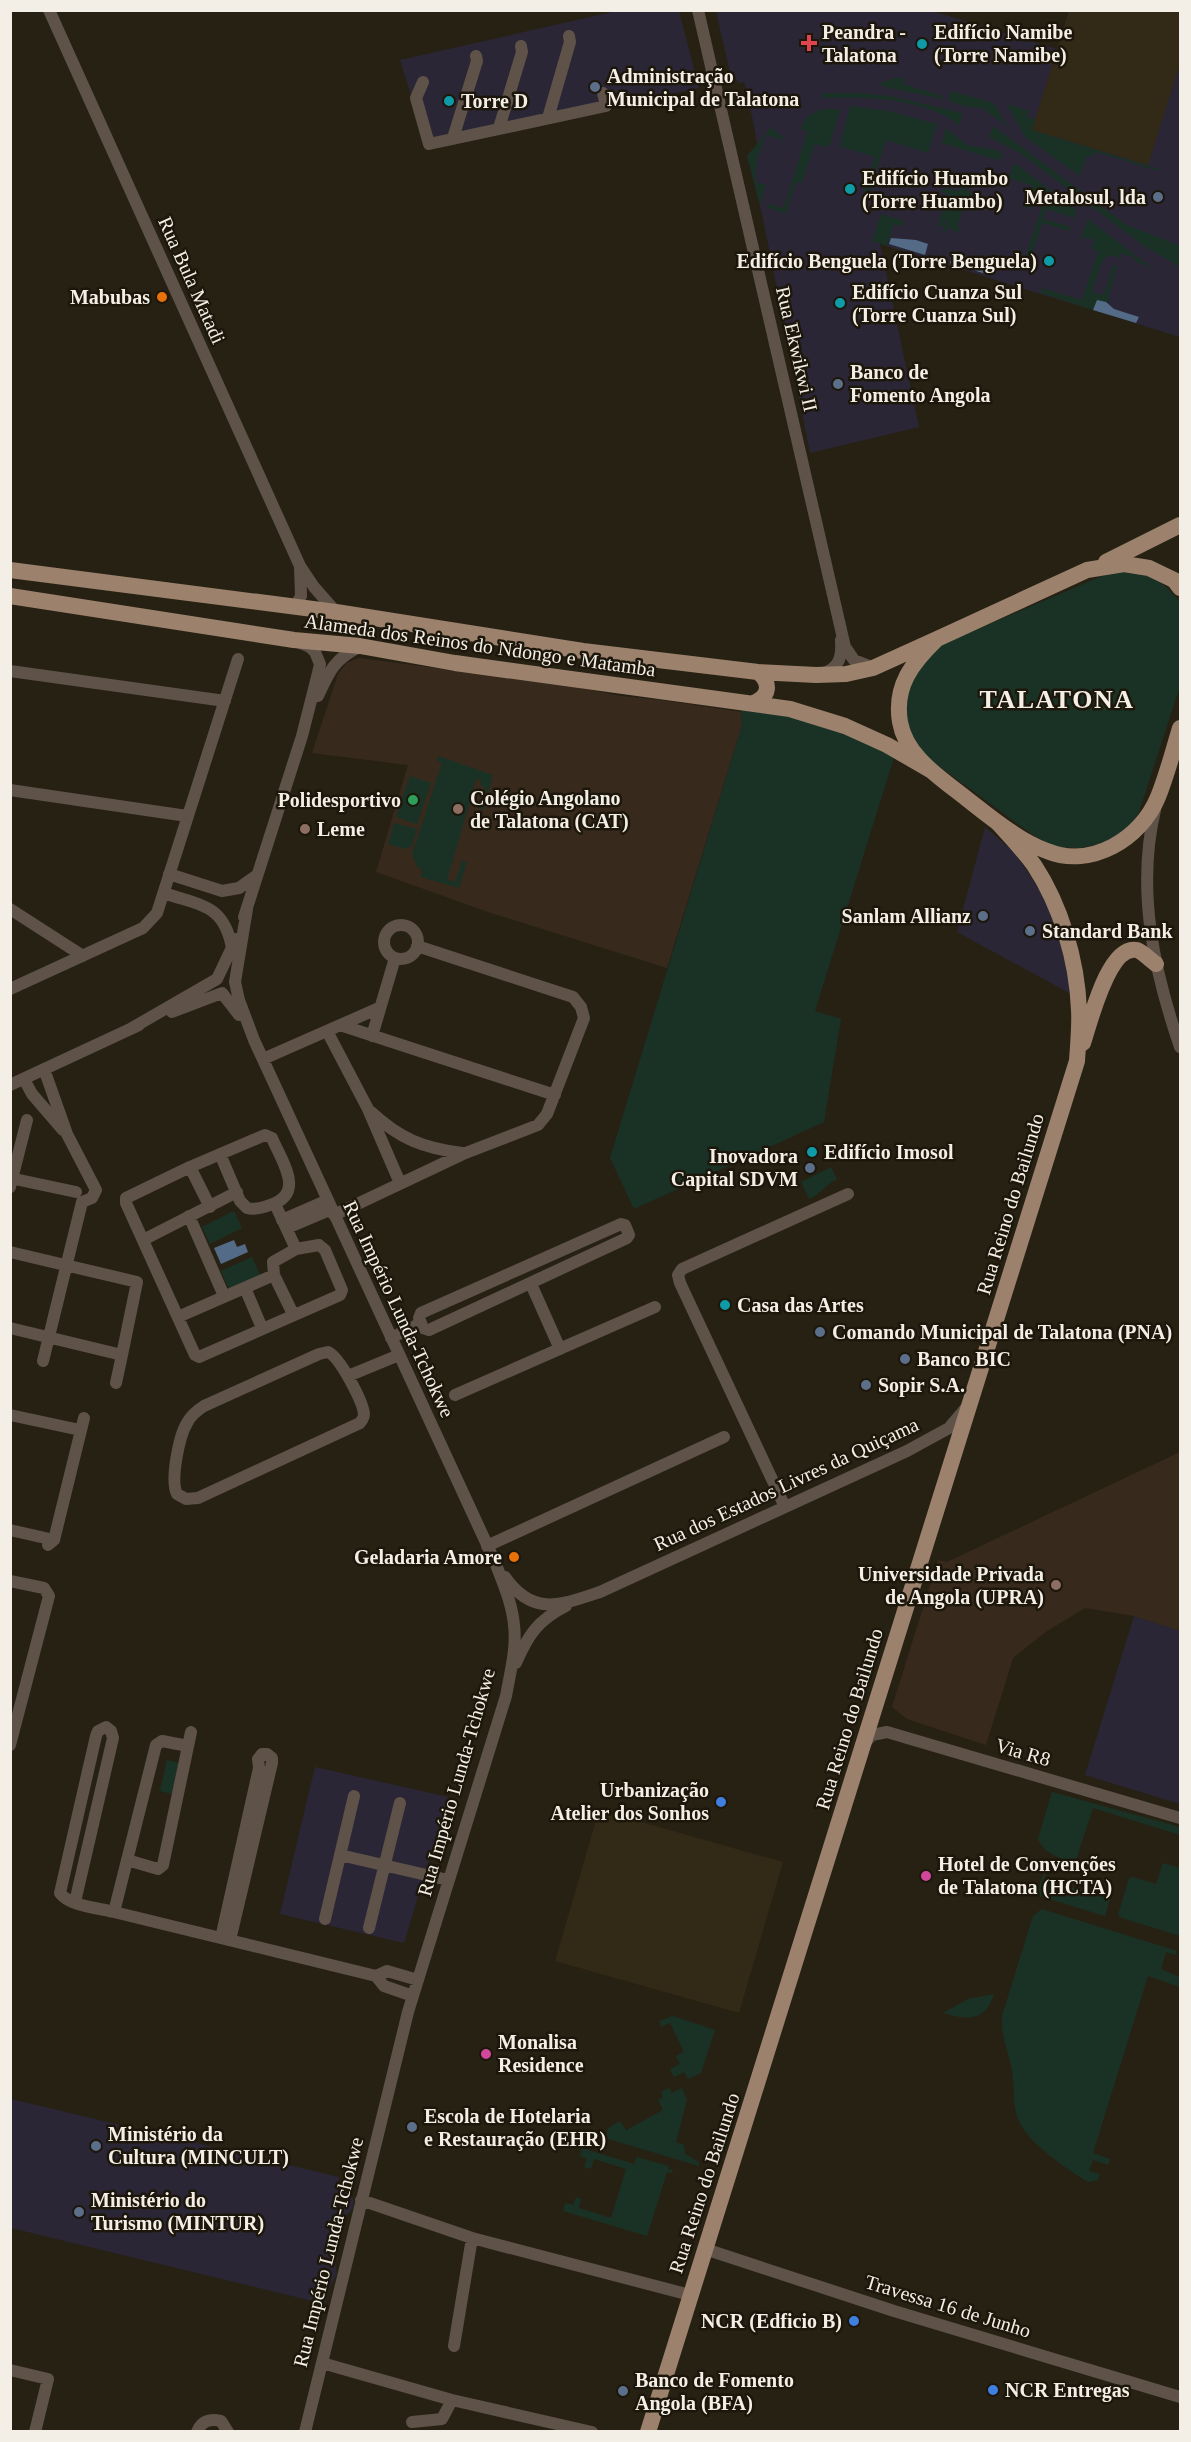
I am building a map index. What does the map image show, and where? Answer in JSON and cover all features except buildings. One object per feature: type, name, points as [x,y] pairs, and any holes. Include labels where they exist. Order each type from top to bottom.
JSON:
[{"type":"main road","points":[[1088,570],[1180,525]]},
{"type":"main road","points":[[1088,570],[1124,564],[1149,568],[1174,580],[1180,588]]},
{"type":"main road","name":"Alameda dos Reinos do Ndongo e Matamba","points":[[10,570],[336,612],[583,651],[758,672],[816,675],[846,674],[873,668],[1088,570]]},
{"type":"main road","points":[[160,619],[151,612],[146,604],[153,592],[164,589]]},
{"type":"main road","name":"Alameda dos Reinos do Ndongo e Matamba","points":[[10,596],[294,640],[360,646],[435,659],[805,712],[845,726],[887,745],[932,771]]},
{"type":"main road","points":[[435,659],[425,650],[423,641],[431,632],[443,629]]},
{"type":"main road","points":[[936,639],[916,660],[904,679],[898,705],[903,737],[917,757],[932,771],[998,822],[1045,851],[1072,856],[1088,855],[1114,847],[1127,838],[1144,820],[1157,799],[1180,728]]},
{"type":"main road","points":[[754,703],[762,699],[768,690],[767,682],[758,672]]},
{"type":"main road","name":"Rua Reino do Bailundo","points":[[648,2432],[1077,1061],[1079,1010],[1073,963],[1066,935],[1044,881],[998,822]]},
{"type":"main road","points":[[1077,1061],[1106,977],[1120,956],[1129,950],[1138,950],[1156,964]]},
{"type":"street","name":"Rua Bula Matadi","points":[[49,10],[300,566],[314,587],[336,612]]},
{"type":"street","name":"Rua Ekwikwi II","points":[[698,10],[845,647],[849,654],[863,665],[873,668]]},
{"type":"street","points":[[548,118],[570,42],[568,36]]},
{"type":"street","points":[[499,128],[522,52],[521,46]]},
{"type":"street","points":[[453,138],[477,61],[476,56]]},
{"type":"street","points":[[423,82],[416,98],[429,144],[606,106],[603,93]]},
{"type":"street","name":"Rua Bula Matadi","points":[[295,607],[301,596],[300,566]]},
{"type":"street","name":"Rua Ekwikwi II","points":[[816,675],[831,671],[839,662],[842,652],[841,627]]},
{"type":"street","name":"Rua Império Lunda-Tchokwe","points":[[254,1040],[233,1004],[216,987],[217,979],[247,909],[306,725],[320,664],[310,647],[294,640]]},
{"type":"street","name":"Rua Império Lunda-Tchokwe","points":[[306,725],[334,663],[343,654],[360,646]]},
{"type":"street","points":[[10,989],[144,927],[157,914],[238,659]]},
{"type":"street","points":[[10,671],[225,701]]},
{"type":"street","points":[[10,790],[187,816]]},
{"type":"street","points":[[1157,799],[1151,827],[1147,895],[1156,964],[1180,1047]]},
{"type":"street","points":[[169,874],[222,891],[239,888],[256,876]]},
{"type":"street","points":[[215,910],[222,891]]},
{"type":"street","points":[[164,893],[215,910],[226,926],[232,948]]},
{"type":"street","points":[[10,909],[83,956]]},
{"type":"street","name":"Rua Império Lunda-Tchokwe","points":[[247,909],[235,982],[254,1040],[495,1562],[509,1599],[514,1626],[514,1646],[506,1696],[413,1996],[305,2432]]},
{"type":"street","points":[[403,924],[409,926],[418,937],[417,946],[410,957],[395,958],[390,955],[384,945],[384,938],[392,926],[403,924]]},
{"type":"street","points":[[285,1224],[400,1183],[463,1154],[538,1125],[547,1114],[584,1018],[581,1007],[573,998],[417,946]]},
{"type":"street","points":[[372,1036],[395,958]]},
{"type":"street","points":[[10,1085],[132,1028],[233,990],[235,982],[232,976],[226,974],[132,1028]]},
{"type":"street","points":[[262,1059],[379,1008]]},
{"type":"street","points":[[340,1025],[555,1095]]},
{"type":"street","points":[[327,1031],[368,1109],[400,1183]]},
{"type":"street","points":[[43,1362],[84,1188],[68,1134],[44,1069]]},
{"type":"street","points":[[24,1079],[32,1094],[68,1134]]},
{"type":"street","points":[[32,1094],[51,1085]]},
{"type":"street","points":[[368,1109],[386,1126],[404,1138],[434,1150],[463,1154]]},
{"type":"street","points":[[27,1120],[11,1181],[84,1188]]},
{"type":"street","points":[[220,1154],[242,1205],[256,1209],[275,1204],[285,1198],[290,1184],[269,1135],[220,1154],[190,1167],[126,1198],[126,1203],[177,1317],[196,1357],[340,1294],[342,1290],[325,1250],[319,1245],[296,1249],[276,1258],[272,1266],[293,1314]]},
{"type":"street","points":[[190,1167],[210,1207]]},
{"type":"street","points":[[143,1240],[237,1192]]},
{"type":"street","points":[[785,1507],[678,1275],[682,1269],[848,1194]]},
{"type":"street","points":[[275,1204],[296,1249]]},
{"type":"street","points":[[189,1216],[224,1296]]},
{"type":"street","points":[[621,1224],[625,1225],[629,1235],[627,1239],[429,1330],[426,1330],[421,1323],[419,1315],[422,1313],[621,1224]]},
{"type":"street","points":[[10,1252],[137,1282],[116,1383]]},
{"type":"street","points":[[177,1317],[274,1275]]},
{"type":"street","points":[[531,1284],[560,1349]]},
{"type":"street","points":[[245,1288],[262,1328]]},
{"type":"street","points":[[454,1395],[655,1307]]},
{"type":"street","points":[[391,1338],[421,1323]]},
{"type":"street","points":[[10,1328],[122,1355]]},
{"type":"street","points":[[323,1352],[336,1357],[348,1376],[363,1411],[360,1423],[198,1498],[186,1499],[177,1494],[173,1481],[184,1428],[191,1415],[204,1406],[323,1352]]},
{"type":"street","points":[[348,1376],[399,1355]]},
{"type":"street","name":"Rua dos Estados Livres da Quiçama","points":[[506,1696],[515,1666],[532,1630],[547,1617],[939,1435],[958,1418],[973,1393]]},
{"type":"street","points":[[10,1415],[82,1424],[51,1542],[10,1530]]},
{"type":"street","points":[[487,1546],[724,1437]]},
{"type":"street","name":"Rua dos Estados Livres da Quiçama","points":[[495,1562],[511,1585],[524,1598],[537,1604],[562,1603],[600,1592]]},
{"type":"street","points":[[10,1581],[44,1588],[49,1596],[10,1745]]},
{"type":"street","points":[[75,1902],[113,1738],[111,1731],[105,1727],[97,1733],[60,1893],[64,1898],[75,1902],[114,1912],[376,1976],[384,1986],[413,1996]]},
{"type":"street","points":[[127,1860],[161,1868],[191,1732]]},
{"type":"street","name":"Via R8","points":[[861,1750],[872,1735],[887,1732],[1180,1818]]},
{"type":"street","points":[[114,1912],[156,1745],[162,1741],[188,1746]]},
{"type":"street","points":[[267,1754],[272,1761],[225,1939],[259,1768],[258,1759],[260,1755],[267,1754]]},
{"type":"street","points":[[325,1919],[354,1796]]},
{"type":"street","points":[[369,1928],[400,1803]]},
{"type":"street","points":[[340,1854],[448,1880]]},
{"type":"street","points":[[376,1976],[387,1971],[418,1980]]},
{"type":"street","points":[[361,2199],[472,2238],[690,2295]]},
{"type":"street","points":[[454,2346],[472,2238]]},
{"type":"street","name":"Travessa 16 de Junho","points":[[705,2249],[894,2311],[1180,2397]]},
{"type":"street","points":[[322,2363],[531,2425],[592,2432]]},
{"type":"street","points":[[10,2370],[48,2379],[35,2432]]},
{"type":"street","points":[[412,2422],[442,2419],[452,2400]]},
{"type":"street","points":[[196,2432],[201,2424],[210,2420],[221,2421],[228,2432]]},
{"type":"shaded area","points":[[617,11],[679,11],[699,88],[427,147],[400,60]]},
{"type":"shaded area","points":[[716,11],[932,11],[1057,49],[1069,11],[1180,11],[1180,337],[880,244],[919,427],[810,453],[762,214],[747,156],[757,144],[753,121],[744,82],[739,83],[729,69]]},
{"type":"shaded area","points":[[1069,11],[1180,11],[1180,63],[1148,165],[1032,130]]},
{"type":"shaded area","points":[[359,658],[560,684],[621,696],[741,712],[742,725],[667,968],[488,912],[376,872],[408,765],[312,753],[338,674],[347,663]]},
{"type":"shaded area","points":[[985,827],[1014,852],[1044,896],[1061,944],[1071,994],[957,932]]},
{"type":"shaded area","name":"Universidade Privada de Angola (UPRA)","points":[[1180,1452],[1180,1631],[1134,1616],[1085,1608],[1047,1631],[1013,1658],[986,1745],[907,1719],[892,1707],[938,1560],[947,1562]]},
{"type":"shaded area","points":[[1134,1616],[1180,1631],[1180,1804],[1085,1775]]},
{"type":"shaded area","points":[[315,1767],[448,1797],[404,1943],[280,1914]]},
{"type":"shaded area","points":[[599,1810],[783,1862],[739,2013],[555,1961]]},
{"type":"shaded area","points":[[11,2099],[339,2177],[337,2188],[349,2191],[354,2201],[353,2208],[345,2217],[335,2262],[337,2274],[330,2286],[325,2304],[11,2228]]},
{"type":"green space","points":[[896,77],[904,79],[903,84],[943,96],[942,99],[877,85]]},
{"type":"green space","points":[[951,91],[994,103],[1005,123],[1017,133],[982,108],[968,107],[948,101]]},
{"type":"green space","points":[[822,93],[890,96],[963,113],[959,125],[945,116],[912,104],[875,99],[822,98]]},
{"type":"green space","points":[[1007,104],[1029,111],[1027,117],[1035,119],[1032,130],[1159,169],[1158,171],[1096,152],[1094,157],[1087,155],[1080,176],[1025,137]]},
{"type":"green space","points":[[850,106],[889,111],[937,124],[928,153],[886,140],[865,206],[860,205],[875,157],[840,146]]},
{"type":"green space","points":[[821,109],[840,109],[830,145],[825,147],[815,144],[802,183],[796,182],[786,214],[767,207],[768,204],[784,208],[807,132],[801,129],[802,125],[808,117]]},
{"type":"green space","points":[[993,126],[1125,224],[1180,246],[1180,267],[1144,246],[1020,153],[989,137]]},
{"type":"green space","points":[[771,127],[787,141],[766,135],[756,170],[756,182],[766,185],[760,205],[747,156]]},
{"type":"green space","points":[[946,128],[967,145],[1000,151],[1003,157],[997,160],[942,143]]},
{"type":"green space","points":[[1016,164],[1076,210],[1074,218],[1046,209],[1043,219],[1071,227],[1070,231],[1042,223],[1029,263],[1024,262],[1044,199],[1035,196],[1031,209],[1026,208],[1033,186],[1009,178],[1012,167]]},
{"type":"green space","points":[[960,187],[970,191],[976,202],[966,199],[957,227],[960,228],[959,232],[947,228],[945,234],[942,233],[946,221],[944,220],[942,227],[937,226],[949,195],[940,191],[946,188],[958,191]]},
{"type":"green space","points":[[881,214],[904,221],[903,226],[894,224],[887,246],[872,241]]},
{"type":"green space","points":[[1088,219],[1152,268],[1136,262],[1134,257],[1120,253],[1121,258],[1108,255],[1101,263],[1092,292],[1104,295],[1113,265],[1117,266],[1107,304],[1097,300],[1093,310],[1041,293],[1042,288],[1082,300],[1098,251],[1091,248],[1094,240],[1084,237],[1083,241],[1080,240]]},
{"type":"green space","points":[[1126,570],[1157,580],[1180,602],[1180,686],[1139,812],[1127,830],[1104,843],[1081,848],[1056,847],[1033,835],[921,753],[906,725],[903,700],[916,671],[938,646],[1102,576]]},
{"type":"green space","points":[[744,707],[808,718],[895,754],[815,1011],[841,1019],[824,1122],[634,1209],[610,1158],[742,725],[741,712]]},
{"type":"green space","points":[[438,756],[493,775],[483,810],[478,808],[485,787],[480,785],[481,780],[477,779],[475,783],[447,880],[455,882],[462,861],[467,862],[459,888],[421,877],[422,871],[412,854],[442,763],[437,761]]},
{"type":"green space","name":"Polidesportivo","points":[[410,776],[431,783],[417,824],[396,817]]},
{"type":"green space","points":[[394,823],[417,829],[412,846],[404,849],[388,844]]},
{"type":"green space","points":[[831,1167],[837,1179],[809,1199],[801,1182]]},
{"type":"green space","points":[[234,1211],[242,1228],[210,1244],[202,1227]]},
{"type":"green space","points":[[252,1257],[260,1275],[229,1289],[221,1271]]},
{"type":"green space","points":[[167,1760],[183,1764],[176,1795],[160,1791]]},
{"type":"green space","points":[[1052,1792],[1180,1827],[1180,1835],[1093,1808],[1075,1863],[1069,1861],[1048,1852],[1038,1839]]},
{"type":"green space","points":[[1163,1863],[1180,1868],[1180,1936],[1118,1915],[1129,1878],[1133,1877],[1156,1884]]},
{"type":"green space","points":[[1044,1872],[1046,1873],[1044,1879],[1107,1898],[1112,1892],[1105,1916],[1036,1895]]},
{"type":"green space","points":[[1042,1909],[1177,1951],[1176,1955],[1166,1952],[1161,1969],[1180,1977],[1180,1987],[1148,1976],[1093,2153],[1110,2159],[1108,2165],[1093,2160],[1089,2171],[1100,2174],[1098,2180],[1088,2182],[1060,2163],[1031,2138],[1019,2121],[1015,2109],[1012,2071],[1003,2037],[1002,2016],[1033,1916]]},
{"type":"green space","points":[[994,1994],[986,2010],[974,2017],[943,2013],[968,1999]]},
{"type":"green space","points":[[673,2016],[715,2030],[701,2073],[688,2079],[684,2072],[674,2077],[670,2069],[680,2064],[676,2056],[684,2052],[670,2023],[661,2027],[659,2021]]},
{"type":"green space","points":[[669,2088],[672,2093],[682,2088],[687,2100],[676,2142],[684,2145],[685,2154],[699,2162],[699,2166],[605,2138],[608,2128],[620,2121],[626,2130],[663,2110],[658,2100],[663,2097],[661,2092]]},
{"type":"green space","points":[[582,2148],[634,2164],[637,2157],[669,2166],[668,2169],[673,2170],[672,2173],[667,2172],[647,2236],[563,2211],[565,2203],[573,2205],[576,2197],[581,2199],[579,2208],[611,2218],[626,2169],[594,2159],[591,2169],[584,2167],[587,2159],[580,2156]]},
{"type":"water","points":[[891,238],[916,240],[928,244],[925,255],[889,244]]},
{"type":"water","points":[[954,252],[988,268],[986,274],[950,263]]},
{"type":"water","points":[[1097,300],[1106,302],[1114,309],[1139,317],[1136,323],[1093,310]]},
{"type":"water","points":[[234,1240],[237,1247],[245,1244],[248,1252],[221,1264],[214,1248]]},
{"type":"place","name":"Peandra - Talatona","points":[[809,43]]},
{"type":"place","name":"Edifício Namibe (Torre Namibe)","points":[[922,44]]},
{"type":"place","name":"Administração Municipal de Talatona","points":[[595,87]]},
{"type":"place","name":"Torre D","points":[[449,101]]},
{"type":"place","name":"Edifício Huambo (Torre Huambo)","points":[[850,189]]},
{"type":"place","name":"Metalosul, lda","points":[[1158,197]]},
{"type":"place","name":"Edifício Benguela (Torre Benguela)","points":[[1049,261]]},
{"type":"place","name":"Mabubas","points":[[162,297]]},
{"type":"place","name":"Edifício Cuanza Sul (Torre Cuanza Sul)","points":[[840,303]]},
{"type":"place","name":"Banco de Fomento Angola","points":[[838,384]]},
{"type":"place","name":"Polidesportivo","points":[[413,800]]},
{"type":"place","name":"Colégio Angolano de Talatona (CAT)","points":[[458,809]]},
{"type":"place","name":"Leme","points":[[305,829]]},
{"type":"place","name":"Sanlam Allianz","points":[[983,916]]},
{"type":"place","name":"Standard Bank","points":[[1030,931]]},
{"type":"place","name":"Edifício Imosol","points":[[812,1152]]},
{"type":"place","name":"Inovadora Capital SDVM","points":[[810,1168]]},
{"type":"place","name":"Casa das Artes","points":[[725,1305]]},
{"type":"place","name":"Comando Municipal de Talatona (PNA)","points":[[820,1332]]},
{"type":"place","name":"Banco BIC","points":[[905,1359]]},
{"type":"place","name":"Sopir S.A.","points":[[866,1385]]},
{"type":"place","name":"Geladaria Amore","points":[[514,1557]]},
{"type":"place","name":"Universidade Privada de Angola (UPRA)","points":[[1056,1585]]},
{"type":"place","name":"Urbanização Atelier dos Sonhos","points":[[721,1802]]},
{"type":"place","name":"Hotel de Convenções de Talatona (HCTA)","points":[[926,1876]]},
{"type":"place","name":"Monalisa Residence","points":[[486,2054]]},
{"type":"place","name":"Escola de Hotelaria e Restauração (EHR)","points":[[412,2127]]},
{"type":"place","name":"Ministério da Cultura (MINCULT)","points":[[96,2146]]},
{"type":"place","name":"Ministério do Turismo (MINTUR)","points":[[79,2212]]},
{"type":"place","name":"NCR (Edficio B)","points":[[854,2321]]},
{"type":"place","name":"NCR Entregas","points":[[993,2390]]},
{"type":"place","name":"Banco de Fomento Angola (BFA)","points":[[623,2391]]},
{"type":"district","name":"TALATONA","points":[[1057,699]]}]
